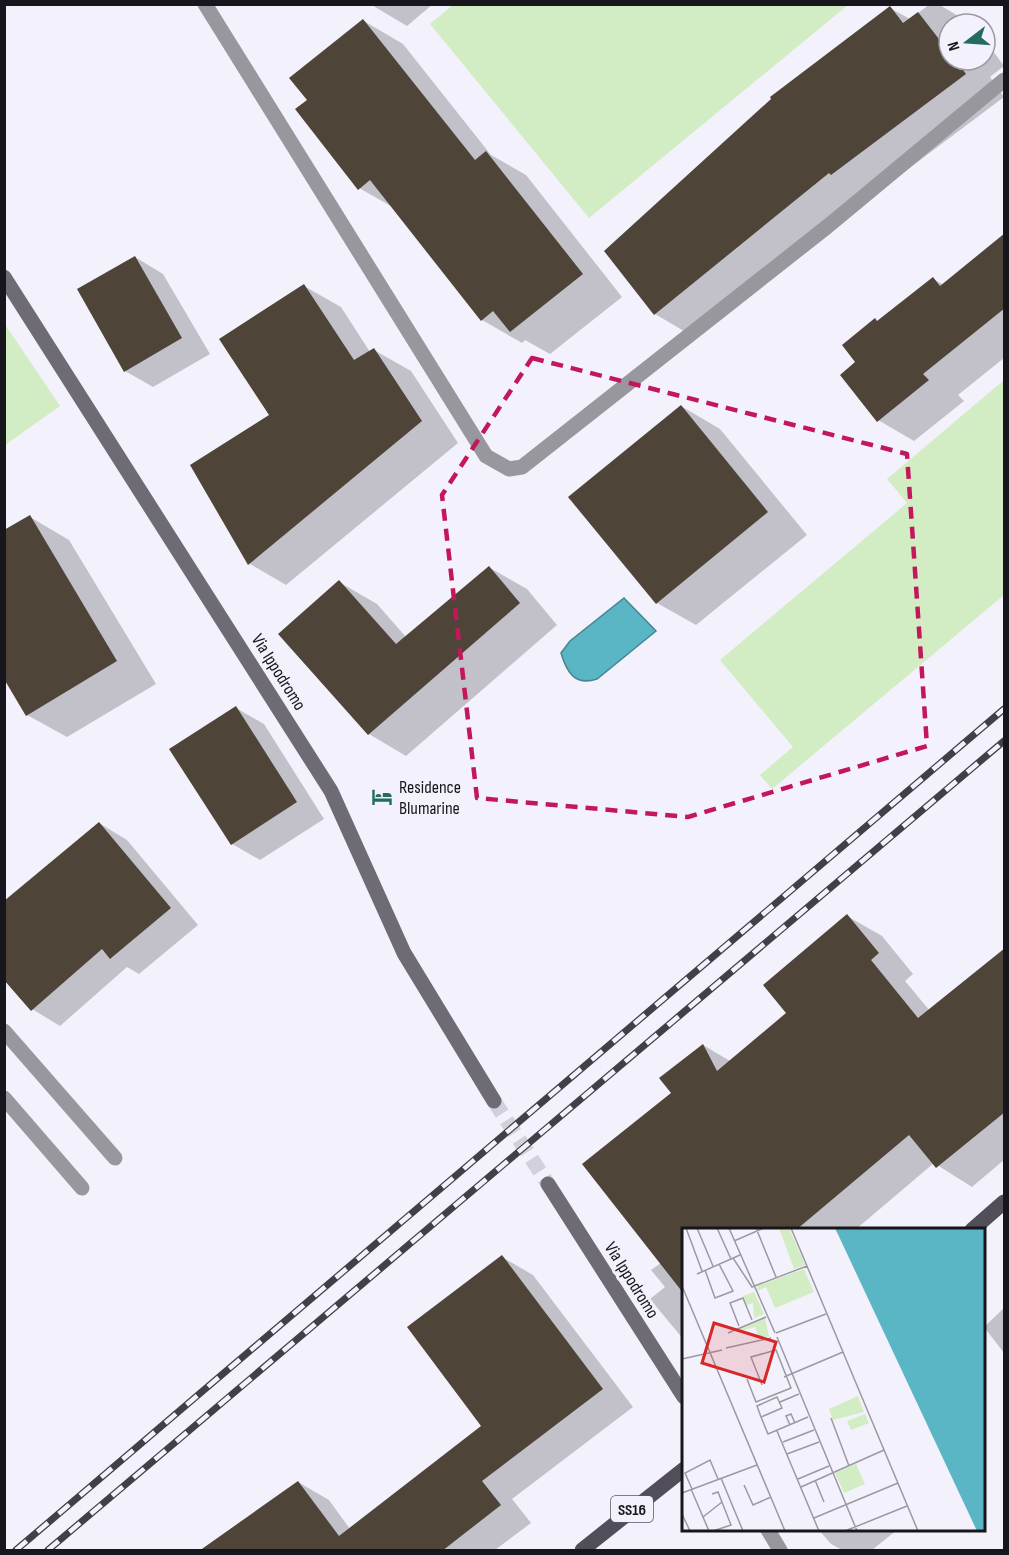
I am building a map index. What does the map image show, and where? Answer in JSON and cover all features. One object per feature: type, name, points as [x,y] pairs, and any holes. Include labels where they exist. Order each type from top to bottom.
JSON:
[{"type":"main road","points":[[974,1228],[1005,1202]]},
{"type":"main road","name":"SS16","points":[[582,1551],[682,1471]]},
{"type":"street","points":[[205,4],[486,456],[508,469],[522,467],[828,226],[1005,80]]},
{"type":"street","name":"Via Ippodromo","points":[[4,277],[331,791],[404,953],[494,1101]]},
{"type":"street","points":[[4,1031],[115,1158]]},
{"type":"street","points":[[4,1098],[81,1188]]},
{"type":"street","name":"Via Ippodromo","points":[[548,1184],[682,1394]]},
{"type":"street","points":[[769,1531],[780,1551]]},
{"type":"highlighted area","points":[[532,358],[907,454],[927,746],[688,817],[477,798],[442,495]]},
{"type":"green space","points":[[453,5],[848,5],[589,218],[430,24]]},
{"type":"green space","points":[[4,323],[60,406],[5,445],[4,445]]},
{"type":"green space","points":[[1004,380],[1004,595],[772,789],[760,775],[793,747],[720,660],[907,503],[887,479]]},
{"type":"water","points":[[624,598],[656,631],[597,679],[583,681],[573,676],[561,653],[570,641]]},
{"type":"building","points":[[890,6],[903,23],[918,12],[937,37],[937,72],[965,72],[966,74],[831,175],[829,173],[654,315],[604,251],[771,99],[770,97]]},
{"type":"building","points":[[363,19],[475,160],[486,151],[583,274],[510,332],[493,311],[481,321],[370,180],[358,190],[295,109],[307,100],[289,78]]},
{"type":"building","points":[[1005,233],[1005,308],[923,374],[929,380],[877,422],[840,375],[855,362],[842,345],[875,318],[877,321],[933,277],[940,286]]},
{"type":"building","points":[[135,256],[182,338],[124,372],[77,289]]},
{"type":"building","points":[[304,284],[354,360],[374,348],[422,421],[248,565],[190,465],[269,415],[219,339]]},
{"type":"building","points":[[681,405],[768,512],[656,604],[568,497]]},
{"type":"building","points":[[30,515],[117,661],[26,716],[4,679],[4,530]]},
{"type":"building","points":[[489,566],[520,603],[368,735],[278,634],[339,580],[396,644]]},
{"type":"building","points":[[236,706],[297,802],[231,845],[169,749]]},
{"type":"building","points":[[99,822],[171,908],[110,959],[102,949],[31,1011],[4,980],[4,901]]},
{"type":"building","points":[[847,914],[879,953],[871,960],[918,1018],[1005,948],[1005,1112],[936,1168],[909,1135],[798,1228],[682,1228],[682,1291],[582,1164],[671,1093],[659,1078],[703,1044],[717,1071],[786,1013],[763,985]]},
{"type":"building","points":[[502,1255],[603,1389],[482,1481],[501,1505],[442,1551],[199,1551],[298,1481],[339,1536],[481,1426],[407,1327]]},
{"type":"tunnel","points":[[494,1101],[548,1184]]},
{"type":"railway","points":[[16,1550],[1004,709]]},
{"type":"railway","points":[[48,1550],[1004,741]]},
{"type":"place","name":"Residence Blumarine","points":[[382,797]]}]
